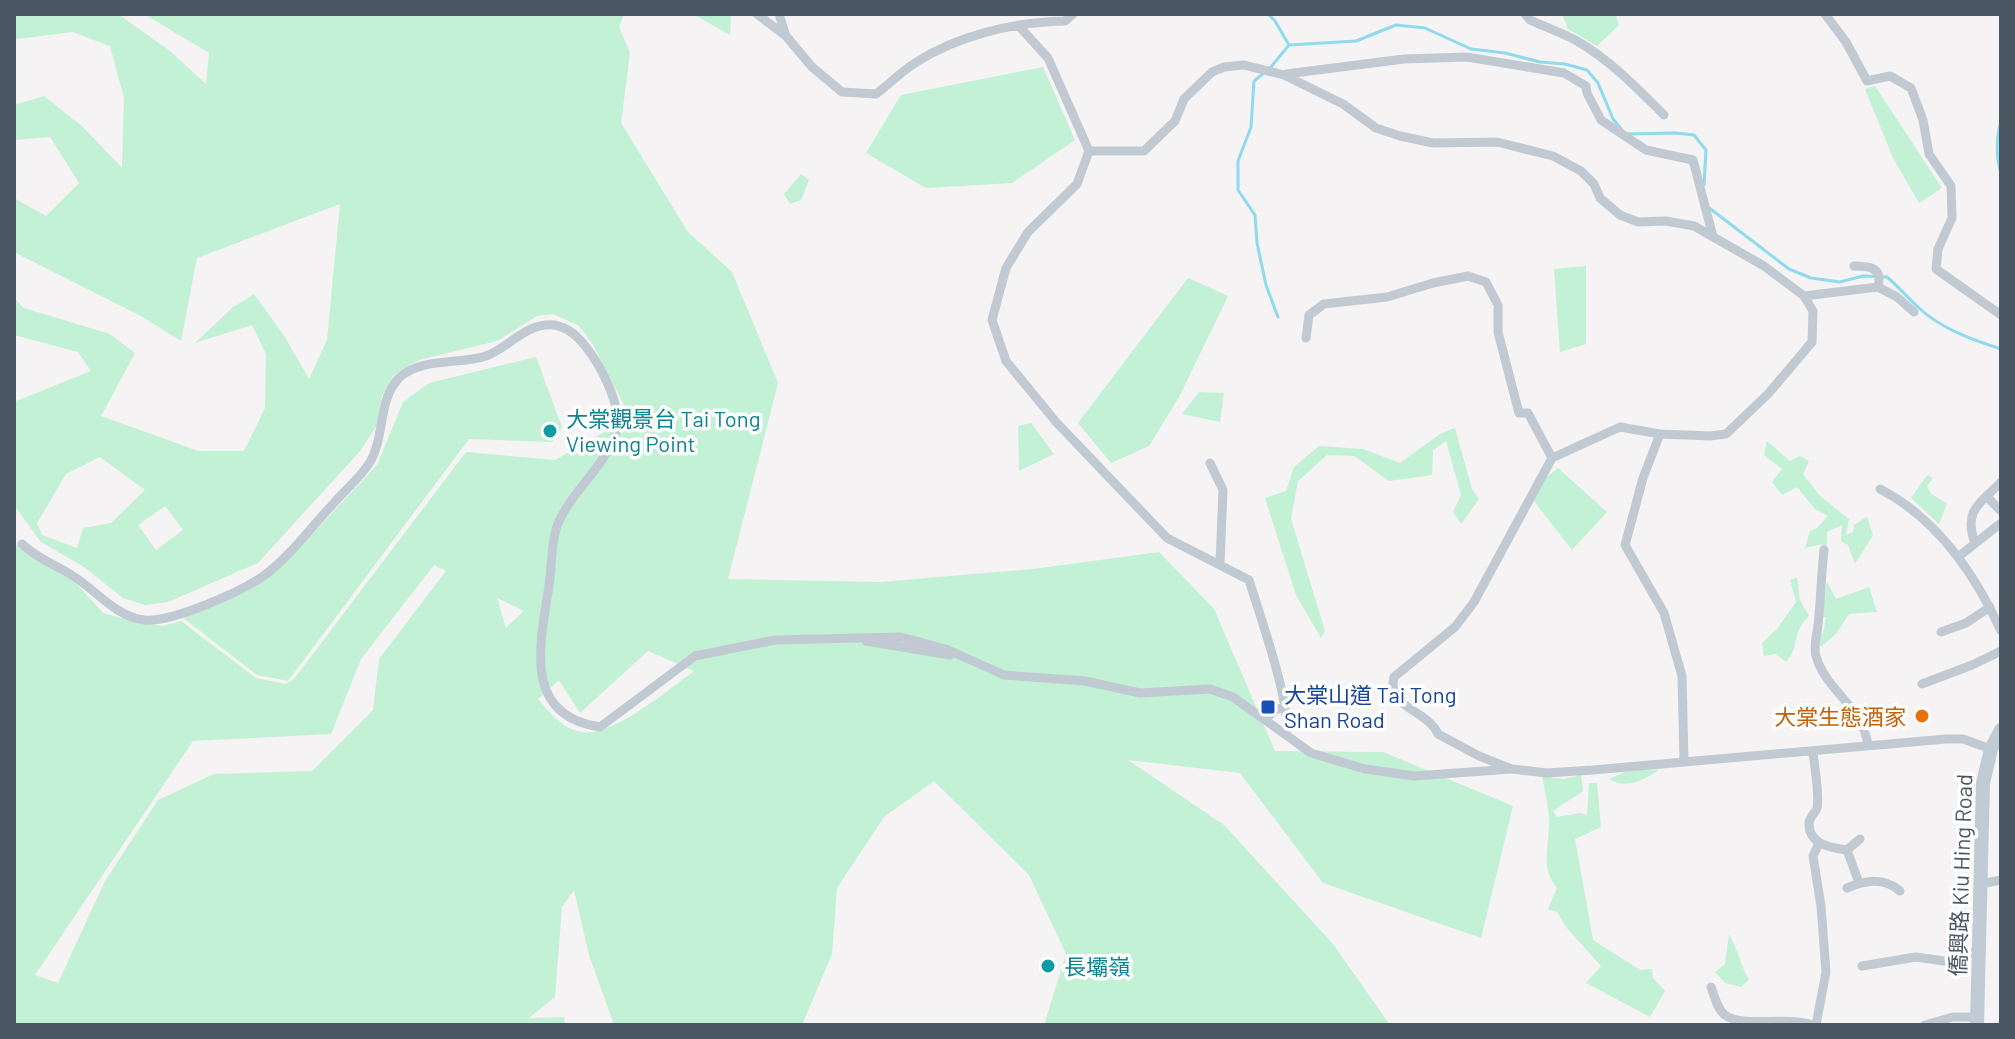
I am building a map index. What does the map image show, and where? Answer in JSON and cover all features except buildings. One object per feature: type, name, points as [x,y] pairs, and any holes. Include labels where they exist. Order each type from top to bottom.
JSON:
[{"type":"street","points":[[757,14],[786,36],[812,67],[842,92],[876,94],[916,62],[963,40],[1030,21],[1065,21],[1073,14]]},
{"type":"street","points":[[779,14],[786,36]]},
{"type":"street","points":[[1525,14],[1530,20],[1593,51],[1616,68],[1664,115]]},
{"type":"street","points":[[1825,14],[1842,35],[1867,81],[1890,76],[1911,88],[1923,120],[1929,154],[1951,186],[1952,218],[1938,249],[1936,269],[2001,315]]},
{"type":"street","points":[[1018,25],[1048,58],[1089,151],[1077,184],[1028,232],[1006,268],[992,320],[1006,361],[1056,422],[1167,538],[1249,580],[1284,707],[1286,735]]},
{"type":"street","points":[[1284,75],[1404,59],[1467,57],[1564,73],[1586,86],[1601,120],[1646,150],[1693,160],[1713,237]]},
{"type":"street","points":[[1089,151],[1144,151],[1175,121],[1184,99],[1212,72],[1244,65],[1284,75],[1343,104],[1376,128],[1400,136],[1433,143],[1497,142],[1553,156],[1581,171],[1594,184],[1600,198],[1620,215],[1638,222],[1666,221],[1694,226],[1764,266],[1804,296],[1813,311],[1812,342],[1768,394],[1726,434],[1660,434],[1620,427],[1552,458],[1474,602],[1455,627],[1394,677],[1392,687],[1396,699],[1433,724],[1438,734],[1512,769]]},
{"type":"street","points":[[1854,266],[1872,266],[1878,279],[1914,312]]},
{"type":"street","points":[[1306,338],[1309,315],[1324,304],[1387,297],[1468,276],[1486,282],[1498,305],[1498,332],[1519,413],[1528,413],[1552,458]]},
{"type":"street","points":[[1804,296],[1878,279]]},
{"type":"street","points":[[22,544],[123,612],[143,620],[166,619],[191,610],[264,576],[369,465],[380,439],[391,390],[404,374],[423,366],[484,356],[533,329],[555,325],[572,333],[595,362],[615,401],[618,422],[612,441],[565,511],[556,531],[541,643],[543,686],[550,701],[567,718],[581,724],[600,727],[695,656],[775,640],[853,639],[965,657],[1004,675],[1085,681],[1140,693],[1210,689],[1233,697],[1311,753],[1365,769],[1414,776],[1512,769],[1547,773],[1963,739],[1991,749]]},
{"type":"street","points":[[1660,434],[1643,478],[1625,545],[1664,613],[1682,676],[1684,761]]},
{"type":"street","points":[[1210,463],[1223,490],[1220,563]]},
{"type":"street","points":[[1975,543],[1970,517],[2001,482]]},
{"type":"street","points":[[1880,489],[1907,505],[1958,557],[1977,582],[2001,631]]},
{"type":"street","points":[[1987,497],[2001,511]]},
{"type":"street","points":[[1958,557],[2001,523]]},
{"type":"street","points":[[1824,550],[1814,645],[1816,657],[1860,719],[1867,733],[1868,746]]},
{"type":"street","points":[[1941,632],[1969,622],[1990,607]]},
{"type":"street","points":[[1922,684],[2001,651]]},
{"type":"street","points":[[1265,720],[1275,710],[1284,707]]},
{"type":"street","name":"僑興路 Kiu Hing Road","points":[[1977,1021],[1983,783],[1991,749],[2001,730]]},
{"type":"street","points":[[1813,751],[1817,806],[1809,824],[1819,843],[1847,850],[1860,839]]},
{"type":"street","points":[[1711,987],[1719,1008],[1733,1020],[1792,1019],[1814,1025],[1826,972],[1813,856],[1819,843]]},
{"type":"street","points":[[1847,850],[1859,883]]},
{"type":"street","points":[[1981,884],[2001,880]]},
{"type":"street","points":[[1847,888],[1879,881],[1900,891]]},
{"type":"street","points":[[1862,966],[1916,957],[1951,962],[1978,950]]},
{"type":"street","points":[[1925,1025],[1953,1017],[1977,1021]]},
{"type":"green space","points":[[14,14],[118,14],[170,51],[206,84],[209,53],[144,14],[624,14],[619,27],[630,53],[621,123],[688,232],[732,272],[778,383],[728,579],[881,582],[1033,569],[1159,552],[1214,609],[1275,751],[1383,752],[1513,806],[1481,938],[1323,883],[1240,773],[1128,760],[1224,825],[1333,944],[1390,1025],[1044,1025],[1066,954],[1029,875],[934,781],[884,817],[837,888],[832,954],[802,1025],[614,1025],[589,955],[574,890],[562,907],[555,997],[529,1018],[564,1017],[565,1025],[14,1025],[14,542],[26,554],[75,582],[103,613],[163,626],[181,621],[256,678],[286,684],[294,679],[466,452],[555,460],[624,421],[623,403],[592,343],[579,326],[553,314],[537,316],[497,341],[419,360],[394,375],[382,396],[377,425],[361,450],[258,563],[168,602],[145,605],[123,598],[84,567],[41,542],[14,505],[14,402],[91,371],[78,352],[14,335],[14,298],[24,308],[110,334],[135,353],[101,416],[198,451],[244,451],[265,408],[266,354],[252,325],[195,343],[232,308],[254,294],[283,334],[309,379],[327,340],[340,204],[197,258],[181,341],[141,316],[14,252],[14,198],[46,216],[79,183],[50,137],[14,140],[14,105],[44,96],[83,127],[122,168],[124,98],[110,46],[73,32],[17,39],[14,36]],"holes":[[[100,457],[145,490],[111,523],[83,528],[77,548],[42,535],[37,523],[66,474]],[[165,506],[183,530],[156,550],[138,525]],[[434,565],[446,571],[379,659],[373,710],[312,771],[214,774],[158,800],[105,881],[58,983],[35,975],[193,741],[331,734],[361,659]],[[497,598],[524,611],[506,628]],[[648,651],[694,671],[624,720],[594,732],[581,732],[568,727],[538,699],[559,680],[580,713]]]},
{"type":"green space","points":[[693,14],[731,14],[730,35]]},
{"type":"green space","points":[[1562,14],[1616,14],[1619,25],[1597,46],[1568,29]]},
{"type":"green space","points":[[1043,67],[1075,140],[1012,183],[926,188],[866,153],[901,95]]},
{"type":"green space","points":[[1875,86],[1942,188],[1919,203],[1893,158],[1865,89]]},
{"type":"green space","points":[[801,174],[809,180],[801,200],[790,204],[784,194]]},
{"type":"green space","points":[[1586,266],[1586,344],[1560,352],[1554,269]]},
{"type":"green space","points":[[1188,278],[1228,296],[1179,397],[1149,446],[1111,463],[1078,423]]},
{"type":"green space","points":[[536,357],[562,427],[552,442],[469,439],[288,681],[257,675],[182,617],[289,559],[377,465],[403,402],[429,383]]},
{"type":"green space","points":[[1199,392],[1224,393],[1220,422],[1182,414]]},
{"type":"green space","points":[[1031,423],[1054,454],[1019,471],[1018,426]]},
{"type":"green space","points":[[1455,428],[1472,489],[1479,499],[1461,524],[1453,512],[1461,495],[1446,441],[1433,450],[1432,475],[1389,481],[1354,456],[1327,455],[1298,481],[1291,519],[1325,631],[1321,638],[1296,595],[1265,498],[1286,491],[1294,467],[1319,446],[1363,449],[1400,463],[1440,434]]},
{"type":"green space","points":[[1767,441],[1790,461],[1800,456],[1809,461],[1803,474],[1820,496],[1849,519],[1846,535],[1867,517],[1873,535],[1855,564],[1848,545],[1841,541],[1842,525],[1827,532],[1826,569],[1819,549],[1822,544],[1805,548],[1810,531],[1828,516],[1815,509],[1797,487],[1782,495],[1772,482],[1782,469],[1764,455]]},
{"type":"green space","points":[[1558,468],[1607,512],[1572,550],[1534,501],[1542,481]]},
{"type":"green space","points":[[1927,475],[1933,478],[1927,486],[1931,494],[1947,503],[1939,524],[1911,498]]},
{"type":"green space","points":[[1797,577],[1800,600],[1809,616],[1803,622],[1786,662],[1776,654],[1764,656],[1762,643],[1777,629],[1796,602],[1790,580]]},
{"type":"green space","points":[[1827,582],[1836,599],[1869,587],[1877,612],[1849,614],[1835,635],[1819,646],[1826,617],[1822,617]]},
{"type":"green space","points":[[1634,768],[1659,770],[1629,784],[1609,779]]},
{"type":"green space","points":[[1581,775],[1583,791],[1553,811],[1557,817],[1580,813],[1587,815],[1589,783],[1597,783],[1601,827],[1575,839],[1593,940],[1640,970],[1652,969],[1653,978],[1665,991],[1650,1017],[1586,983],[1601,966],[1566,927],[1557,912],[1548,909],[1557,888],[1547,866],[1549,821],[1542,776],[1564,779]]},
{"type":"green space","points":[[1729,934],[1749,980],[1741,987],[1725,983],[1715,972],[1725,964]]},
{"type":"waterway","points":[[1268,14],[1289,45]]},
{"type":"waterway","points":[[1270,68],[1289,45],[1356,41],[1396,25],[1425,28],[1471,49],[1587,70],[1598,83],[1613,119],[1622,130]]},
{"type":"waterway","points":[[1264,73],[1254,81],[1251,127],[1238,161],[1238,190],[1255,215],[1266,285],[1278,317]]},
{"type":"waterway","points":[[2001,122],[1997,148],[2001,173]]},
{"type":"waterway","points":[[1628,134],[1694,135],[1706,150],[1704,185]]},
{"type":"waterway","points":[[1708,207],[1789,269],[1811,278],[1840,282],[1863,276],[1887,277],[1938,322],[1969,338],[2001,349]]},
{"type":"place","name":"大棠觀景台 Tai Tong Viewing Point","points":[[550,431]]},
{"type":"place","name":"大棠山道 Tai Tong Shan Road","points":[[1268,707]]},
{"type":"place","name":"大棠生態酒家","points":[[1922,716]]},
{"type":"place","name":"長壩嶺","points":[[1048,966]]}]
